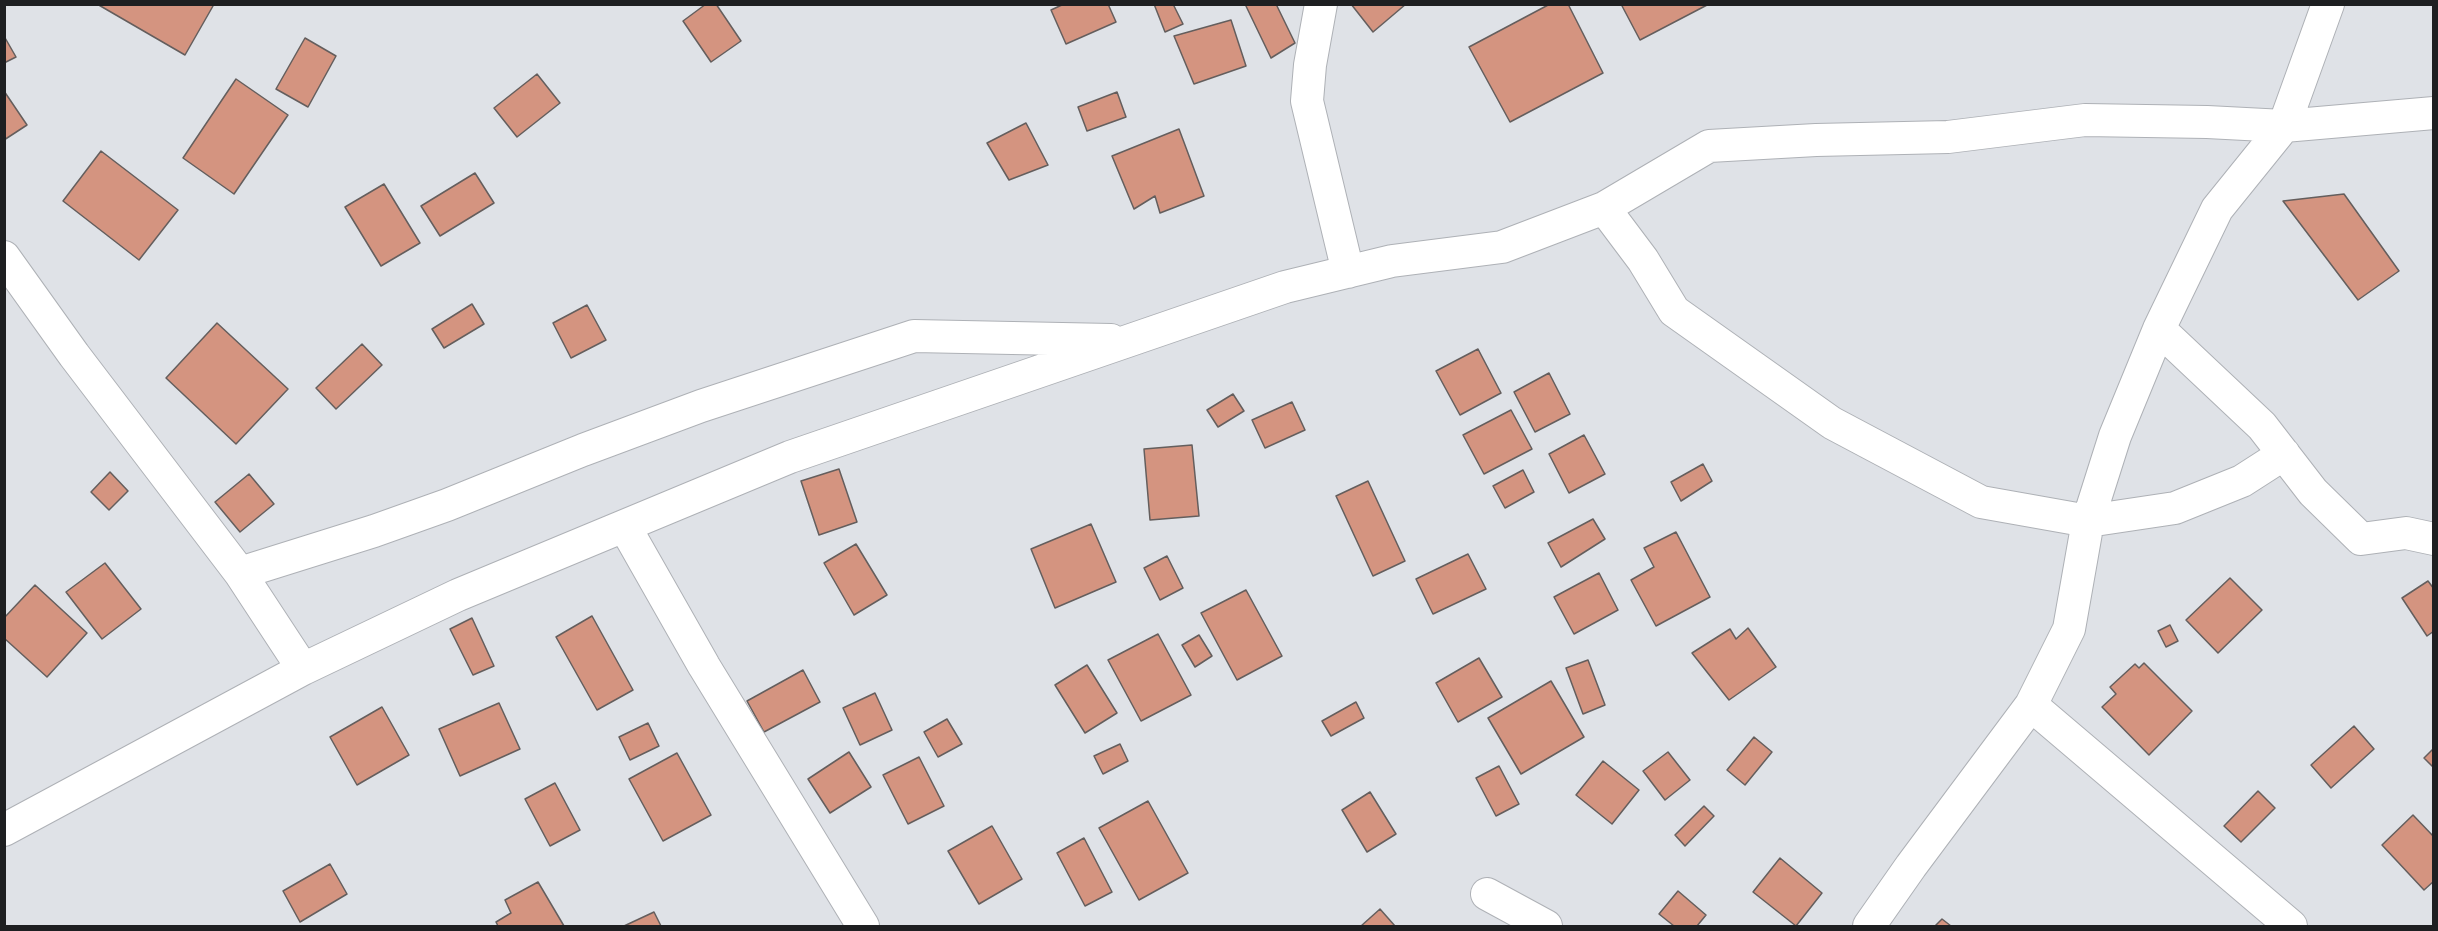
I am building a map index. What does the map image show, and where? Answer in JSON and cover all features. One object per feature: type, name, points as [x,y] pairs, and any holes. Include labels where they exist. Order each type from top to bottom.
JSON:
[{"type":"street","points":[[1321,4],[1310,65],[1307,101],[1348,272]]},
{"type":"street","points":[[1869,927],[1911,866],[2031,705],[2069,629],[2088,521],[2115,436],[2159,329],[2217,209],[2284,126],[2328,4]]},
{"type":"street","points":[[4,830],[303,669],[458,595],[790,457],[1285,287],[1392,261],[1502,247],[1604,208],[1709,146],[1816,140],[1948,137],[2085,120],[2284,126],[2433,113]]},
{"type":"street","points":[[1604,208],[1643,260],[1674,311],[1832,423],[1981,502],[2088,521],[2175,508],[2242,481],[2284,454]]},
{"type":"street","points":[[4,257],[74,355],[240,573],[303,669]]},
{"type":"street","points":[[2159,329],[2262,426],[2313,492],[2361,538],[2406,533],[2433,539]]},
{"type":"street","points":[[240,573],[384,527],[701,406],[914,336],[1134,340]]},
{"type":"street","points":[[625,527],[704,666],[863,927]]},
{"type":"street","points":[[2031,705],[2291,927]]},
{"type":"street","points":[[1487,894],[1546,927]]},
{"type":"building","points":[[97,4],[210,4],[213,6],[185,55]]},
{"type":"building","points":[[706,4],[716,4],[741,41],[711,62],[683,21]]},
{"type":"building","points":[[1064,4],[1108,4],[1116,22],[1066,44],[1051,10]]},
{"type":"building","points":[[1154,4],[1173,4],[1183,24],[1165,32]]},
{"type":"building","points":[[1245,4],[1276,4],[1295,43],[1271,58]]},
{"type":"building","points":[[1351,4],[1406,4],[1373,32]]},
{"type":"building","points":[[1550,4],[1568,4],[1603,73],[1510,122],[1469,47]]},
{"type":"building","points":[[1621,4],[1709,4],[1640,40]]},
{"type":"building","points":[[1231,20],[1246,66],[1194,84],[1174,36]]},
{"type":"building","points":[[4,36],[16,57],[4,63]]},
{"type":"building","points":[[305,38],[336,56],[308,107],[276,89]]},
{"type":"building","points":[[537,74],[560,103],[517,137],[494,108]]},
{"type":"building","points":[[236,79],[288,115],[234,194],[183,158]]},
{"type":"building","points":[[4,91],[27,125],[4,140]]},
{"type":"building","points":[[1117,92],[1126,117],[1087,131],[1078,107]]},
{"type":"building","points":[[1026,123],[1048,165],[1009,180],[987,143]]},
{"type":"building","points":[[1179,129],[1204,196],[1160,213],[1155,196],[1134,209],[1112,156]]},
{"type":"building","points":[[101,151],[178,210],[139,260],[63,201]]},
{"type":"building","points":[[475,173],[494,203],[440,236],[421,206]]},
{"type":"building","points":[[384,184],[420,243],[381,266],[345,207]]},
{"type":"building","points":[[2344,194],[2399,271],[2358,300],[2283,201]]},
{"type":"building","points":[[472,304],[484,324],[444,348],[432,329]]},
{"type":"building","points":[[587,305],[606,340],[571,358],[553,323]]},
{"type":"building","points":[[217,323],[288,389],[236,444],[166,378]]},
{"type":"building","points":[[362,344],[382,365],[336,409],[316,388]]},
{"type":"building","points":[[1478,349],[1501,393],[1460,415],[1436,371]]},
{"type":"building","points":[[1549,373],[1570,414],[1535,432],[1514,392]]},
{"type":"building","points":[[1233,394],[1244,411],[1218,427],[1207,410]]},
{"type":"building","points":[[1292,402],[1305,430],[1265,448],[1252,420]]},
{"type":"building","points":[[1511,410],[1532,449],[1484,474],[1463,435]]},
{"type":"building","points":[[1584,435],[1605,474],[1569,493],[1549,454]]},
{"type":"building","points":[[1192,445],[1199,516],[1150,520],[1144,449]]},
{"type":"building","points":[[1703,464],[1712,481],[1681,501],[1671,482]]},
{"type":"building","points":[[839,469],[857,522],[819,535],[801,481]]},
{"type":"building","points":[[1523,470],[1534,492],[1505,508],[1493,486]]},
{"type":"building","points":[[110,472],[128,491],[109,510],[91,492]]},
{"type":"building","points":[[249,474],[274,504],[240,532],[215,502]]},
{"type":"building","points":[[1368,481],[1405,561],[1373,576],[1336,496]]},
{"type":"building","points":[[1593,519],[1605,539],[1561,567],[1548,543]]},
{"type":"building","points":[[1091,524],[1116,582],[1055,608],[1031,549]]},
{"type":"building","points":[[1676,532],[1710,597],[1656,626],[1631,580],[1654,567],[1644,548]]},
{"type":"building","points":[[856,544],[887,595],[854,615],[824,563]]},
{"type":"building","points":[[1468,554],[1486,589],[1433,614],[1416,579]]},
{"type":"building","points":[[1167,556],[1183,588],[1160,600],[1144,568]]},
{"type":"building","points":[[105,563],[141,609],[102,639],[66,592]]},
{"type":"building","points":[[1599,573],[1618,610],[1574,634],[1554,597]]},
{"type":"building","points":[[2230,578],[2262,610],[2218,653],[2186,620]]},
{"type":"building","points":[[2428,581],[2434,589],[2434,631],[2427,636],[2402,598]]},
{"type":"building","points":[[35,585],[87,633],[47,677],[4,638],[4,618]]},
{"type":"building","points":[[1246,590],[1282,656],[1237,680],[1201,613]]},
{"type":"building","points":[[592,616],[633,690],[597,710],[556,637]]},
{"type":"building","points":[[472,618],[494,666],[473,675],[450,629]]},
{"type":"building","points":[[2170,625],[2178,641],[2166,647],[2158,631]]},
{"type":"building","points":[[1748,628],[1776,667],[1729,700],[1692,653],[1730,629],[1736,639]]},
{"type":"building","points":[[1158,634],[1191,695],[1141,721],[1108,660]]},
{"type":"building","points":[[1199,635],[1212,656],[1195,667],[1182,645]]},
{"type":"building","points":[[1479,658],[1502,697],[1458,722],[1436,683]]},
{"type":"building","points":[[1588,660],[1605,705],[1583,714],[1566,668]]},
{"type":"building","points":[[2144,663],[2192,711],[2149,755],[2102,707],[2116,694],[2110,687],[2135,664],[2139,668]]},
{"type":"building","points":[[1087,665],[1117,713],[1085,733],[1055,685]]},
{"type":"building","points":[[803,670],[820,702],[764,732],[747,701]]},
{"type":"building","points":[[1551,681],[1584,737],[1521,774],[1488,718]]},
{"type":"building","points":[[875,693],[892,730],[860,745],[843,708]]},
{"type":"building","points":[[1356,702],[1364,718],[1331,736],[1322,721]]},
{"type":"building","points":[[499,703],[520,749],[460,776],[439,729]]},
{"type":"building","points":[[382,707],[409,755],[357,785],[330,737]]},
{"type":"building","points":[[947,719],[962,744],[938,757],[924,732]]},
{"type":"building","points":[[648,723],[659,746],[630,760],[619,737]]},
{"type":"building","points":[[2354,726],[2374,749],[2331,788],[2311,765]]},
{"type":"building","points":[[1754,737],[1772,752],[1745,785],[1727,770]]},
{"type":"building","points":[[1120,744],[1128,761],[1103,774],[1094,756]]},
{"type":"building","points":[[2434,748],[2434,768],[2424,758]]},
{"type":"building","points":[[849,752],[871,787],[830,813],[808,779]]},
{"type":"building","points":[[1668,752],[1690,780],[1665,800],[1643,771]]},
{"type":"building","points":[[677,753],[711,815],[663,841],[629,779]]},
{"type":"building","points":[[919,757],[944,806],[908,824],[883,775]]},
{"type":"building","points":[[1603,761],[1639,790],[1612,824],[1576,795]]},
{"type":"building","points":[[1499,766],[1519,804],[1496,816],[1476,778]]},
{"type":"building","points":[[555,783],[580,830],[550,846],[525,799]]},
{"type":"building","points":[[2258,791],[2275,808],[2241,842],[2224,826]]},
{"type":"building","points":[[1370,792],[1396,834],[1367,852],[1342,810]]},
{"type":"building","points":[[1148,801],[1188,873],[1139,900],[1099,828]]},
{"type":"building","points":[[1704,806],[1714,816],[1685,846],[1675,835]]},
{"type":"building","points":[[2413,815],[2434,837],[2434,881],[2424,890],[2382,845]]},
{"type":"building","points":[[992,826],[1022,879],[979,904],[948,851]]},
{"type":"building","points":[[1084,838],[1112,892],[1085,906],[1057,853]]},
{"type":"building","points":[[1780,858],[1822,893],[1796,926],[1753,892]]},
{"type":"building","points":[[330,864],[347,894],[300,922],[283,891]]},
{"type":"building","points":[[538,882],[564,926],[498,926],[496,922],[511,913],[505,900]]},
{"type":"building","points":[[1678,891],[1706,915],[1697,926],[1674,926],[1659,914]]},
{"type":"building","points":[[1380,909],[1395,926],[1361,926]]},
{"type":"building","points":[[654,912],[661,926],[624,926]]},
{"type":"building","points":[[1942,919],[1951,926],[1935,926]]}]
